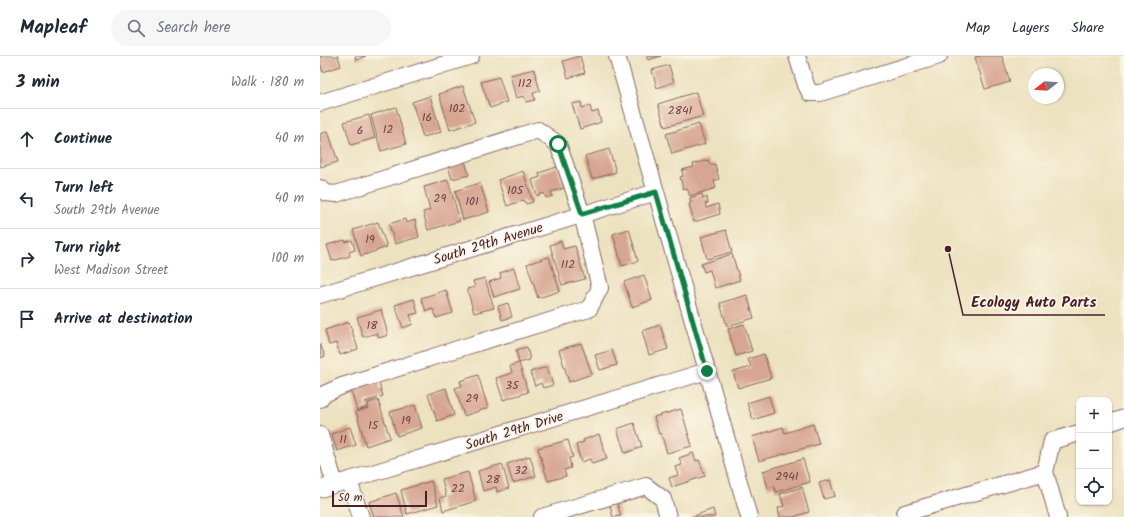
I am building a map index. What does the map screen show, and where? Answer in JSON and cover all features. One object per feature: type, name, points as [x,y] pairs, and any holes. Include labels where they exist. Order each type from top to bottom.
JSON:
[{"type":"street","points":[[320,103],[471,56]]},
{"type":"street","points":[[617,56],[749,517]]},
{"type":"street","points":[[797,56],[810,93],[820,94],[906,61],[939,56]]},
{"type":"street","points":[[320,188],[326,193],[336,194],[538,130],[558,144],[582,214],[600,288],[589,309],[342,386],[322,395],[320,399]]},
{"type":"street","name":"South 29th Avenue","points":[[320,295],[656,192]]},
{"type":"street","name":"South 29th Drive","points":[[335,485],[707,371]]},
{"type":"street","points":[[1112,422],[1124,418]]},
{"type":"street","points":[[1058,517],[1045,472],[1052,441],[1076,434]]},
{"type":"street","points":[[320,435],[335,485],[362,517]]},
{"type":"street","points":[[905,514],[1045,472]]},
{"type":"street","points":[[542,517],[646,486],[663,499],[668,517]]},
{"type":"building","points":[[320,56],[338,56],[341,66],[323,72],[320,63]]},
{"type":"building","points":[[355,56],[366,56],[356,60]]},
{"type":"building","points":[[580,56],[585,73],[568,78],[563,61]]},
{"type":"building","points":[[646,56],[661,56],[648,60]]},
{"type":"building","points":[[1002,56],[1010,82],[985,89],[975,57]]},
{"type":"building","points":[[669,65],[674,82],[657,88],[652,70]]},
{"type":"building","points":[[534,69],[540,91],[533,93],[535,100],[526,102],[524,96],[516,98],[510,75]]},
{"type":"building","points":[[499,77],[507,102],[490,108],[481,82]]},
{"type":"building","points":[[463,86],[475,122],[450,130],[439,94]]},
{"type":"building","points":[[696,92],[703,116],[665,127],[658,104]]},
{"type":"building","points":[[430,96],[441,132],[423,137],[412,102]]},
{"type":"building","points":[[581,102],[582,108],[590,106],[592,113],[598,111],[601,122],[580,129],[572,104]]},
{"type":"building","points":[[396,107],[406,144],[381,151],[371,115]]},
{"type":"building","points":[[369,115],[375,138],[351,145],[344,122]]},
{"type":"building","points":[[699,124],[705,144],[672,154],[666,134]]},
{"type":"building","points":[[328,131],[338,162],[320,167],[320,134]]},
{"type":"building","points":[[609,149],[616,172],[592,179],[585,156]]},
{"type":"building","points":[[708,160],[710,165],[715,164],[719,179],[714,181],[716,188],[690,196],[687,188],[683,189],[680,177],[683,176],[682,170],[694,167],[693,164]]},
{"type":"building","points":[[465,161],[469,175],[452,179],[448,166]]},
{"type":"building","points":[[557,167],[564,188],[551,192],[553,196],[546,198],[544,193],[537,196],[532,180],[540,177],[539,173]]},
{"type":"building","points":[[523,171],[533,202],[526,204],[524,200],[507,206],[498,180]]},
{"type":"building","points":[[448,180],[460,221],[428,230],[423,212],[430,210],[424,187]]},
{"type":"building","points":[[480,183],[489,212],[463,220],[455,191]]},
{"type":"building","points":[[702,194],[703,199],[707,197],[708,203],[705,204],[706,208],[718,204],[720,214],[694,222],[689,204],[691,203],[690,198]]},
{"type":"building","points":[[405,219],[406,223],[415,220],[419,237],[395,244],[389,224]]},
{"type":"building","points":[[378,222],[387,247],[361,256],[353,230]]},
{"type":"building","points":[[629,229],[638,261],[622,266],[613,234]]},
{"type":"building","points":[[726,230],[732,252],[707,259],[701,237]]},
{"type":"building","points":[[345,240],[345,242],[352,240],[355,250],[349,252],[350,256],[332,261],[327,245]]},
{"type":"building","points":[[561,241],[563,249],[575,246],[585,279],[562,285],[550,245]]},
{"type":"building","points":[[732,254],[740,280],[715,288],[710,270],[704,272],[701,264]]},
{"type":"building","points":[[549,257],[560,291],[538,298],[527,264]]},
{"type":"building","points":[[514,268],[520,289],[494,297],[489,282],[501,278],[500,273]]},
{"type":"building","points":[[644,275],[652,300],[632,307],[624,282]]},
{"type":"building","points":[[485,278],[494,308],[474,313],[467,289],[475,287],[473,281]]},
{"type":"building","points":[[446,290],[453,313],[436,318],[433,309],[426,311],[421,298]]},
{"type":"building","points":[[747,295],[754,318],[727,326],[720,303]]},
{"type":"building","points":[[414,299],[418,313],[410,315],[413,324],[403,328],[395,305]]},
{"type":"building","points":[[508,303],[512,317],[502,320],[498,306]]},
{"type":"building","points":[[381,310],[388,335],[379,338],[377,333],[363,337],[357,317]]},
{"type":"building","points":[[349,322],[358,349],[340,355],[336,343],[329,345],[325,330]]},
{"type":"building","points":[[744,324],[752,351],[736,356],[728,329]]},
{"type":"building","points":[[660,325],[668,349],[649,355],[642,331]]},
{"type":"building","points":[[581,343],[592,374],[569,382],[559,350]]},
{"type":"building","points":[[320,344],[325,356],[320,358]]},
{"type":"building","points":[[527,347],[530,360],[519,363],[516,350]]},
{"type":"building","points":[[612,350],[617,365],[600,370],[595,355]]},
{"type":"building","points":[[764,354],[771,378],[738,388],[733,372],[751,367],[748,359]]},
{"type":"building","points":[[519,363],[528,392],[503,400],[496,378],[512,373],[510,366]]},
{"type":"building","points":[[547,367],[553,385],[543,388],[541,383],[535,386],[530,372]]},
{"type":"building","points":[[478,375],[488,408],[464,416],[455,388],[462,386],[460,381]]},
{"type":"building","points":[[378,381],[383,396],[365,402],[367,407],[357,411],[351,390]]},
{"type":"building","points":[[446,388],[454,415],[437,421],[428,394]]},
{"type":"building","points":[[769,396],[774,413],[753,420],[747,403]]},
{"type":"building","points":[[378,400],[390,438],[366,446],[356,412],[369,408],[368,403]]},
{"type":"building","points":[[415,405],[422,428],[397,436],[390,412]]},
{"type":"building","points":[[681,409],[692,446],[667,453],[654,417]]},
{"type":"building","points":[[634,423],[642,447],[625,453],[617,429]]},
{"type":"building","points":[[813,424],[819,444],[759,461],[752,437],[783,427],[785,433]]},
{"type":"building","points":[[350,427],[356,445],[337,451],[331,434]]},
{"type":"building","points":[[599,434],[607,459],[592,464],[590,459],[581,462],[576,445],[584,442],[583,440]]},
{"type":"building","points":[[568,440],[573,457],[569,458],[571,468],[564,470],[566,476],[548,481],[538,448]]},
{"type":"building","points":[[693,453],[696,461],[699,460],[705,476],[672,487],[669,478],[678,475],[675,467],[682,465],[679,458]]},
{"type":"building","points":[[530,456],[536,476],[513,483],[507,464]]},
{"type":"building","points":[[803,459],[810,482],[776,492],[774,486],[768,488],[763,471]]},
{"type":"building","points":[[502,464],[509,488],[497,492],[496,487],[483,491],[478,471]]},
{"type":"building","points":[[468,472],[476,501],[443,511],[440,498],[446,496],[442,479]]},
{"type":"building","points":[[830,480],[835,496],[824,499],[819,483]]},
{"type":"building","points":[[431,481],[438,505],[407,514],[401,490]]},
{"type":"building","points":[[802,487],[809,512],[793,517],[780,517],[778,508],[784,506],[780,494]]},
{"type":"building","points":[[396,493],[404,517],[374,517],[369,502]]},
{"type":"building","points":[[617,503],[621,516],[613,517],[610,506]]},
{"type":"building","points":[[713,509],[715,517],[691,517]]},
{"type":"place","name":"Ecology Auto Parts","points":[[948,249]]},
{"type":"route","points":[[558,144],[582,214],[656,192],[707,371]]}]
